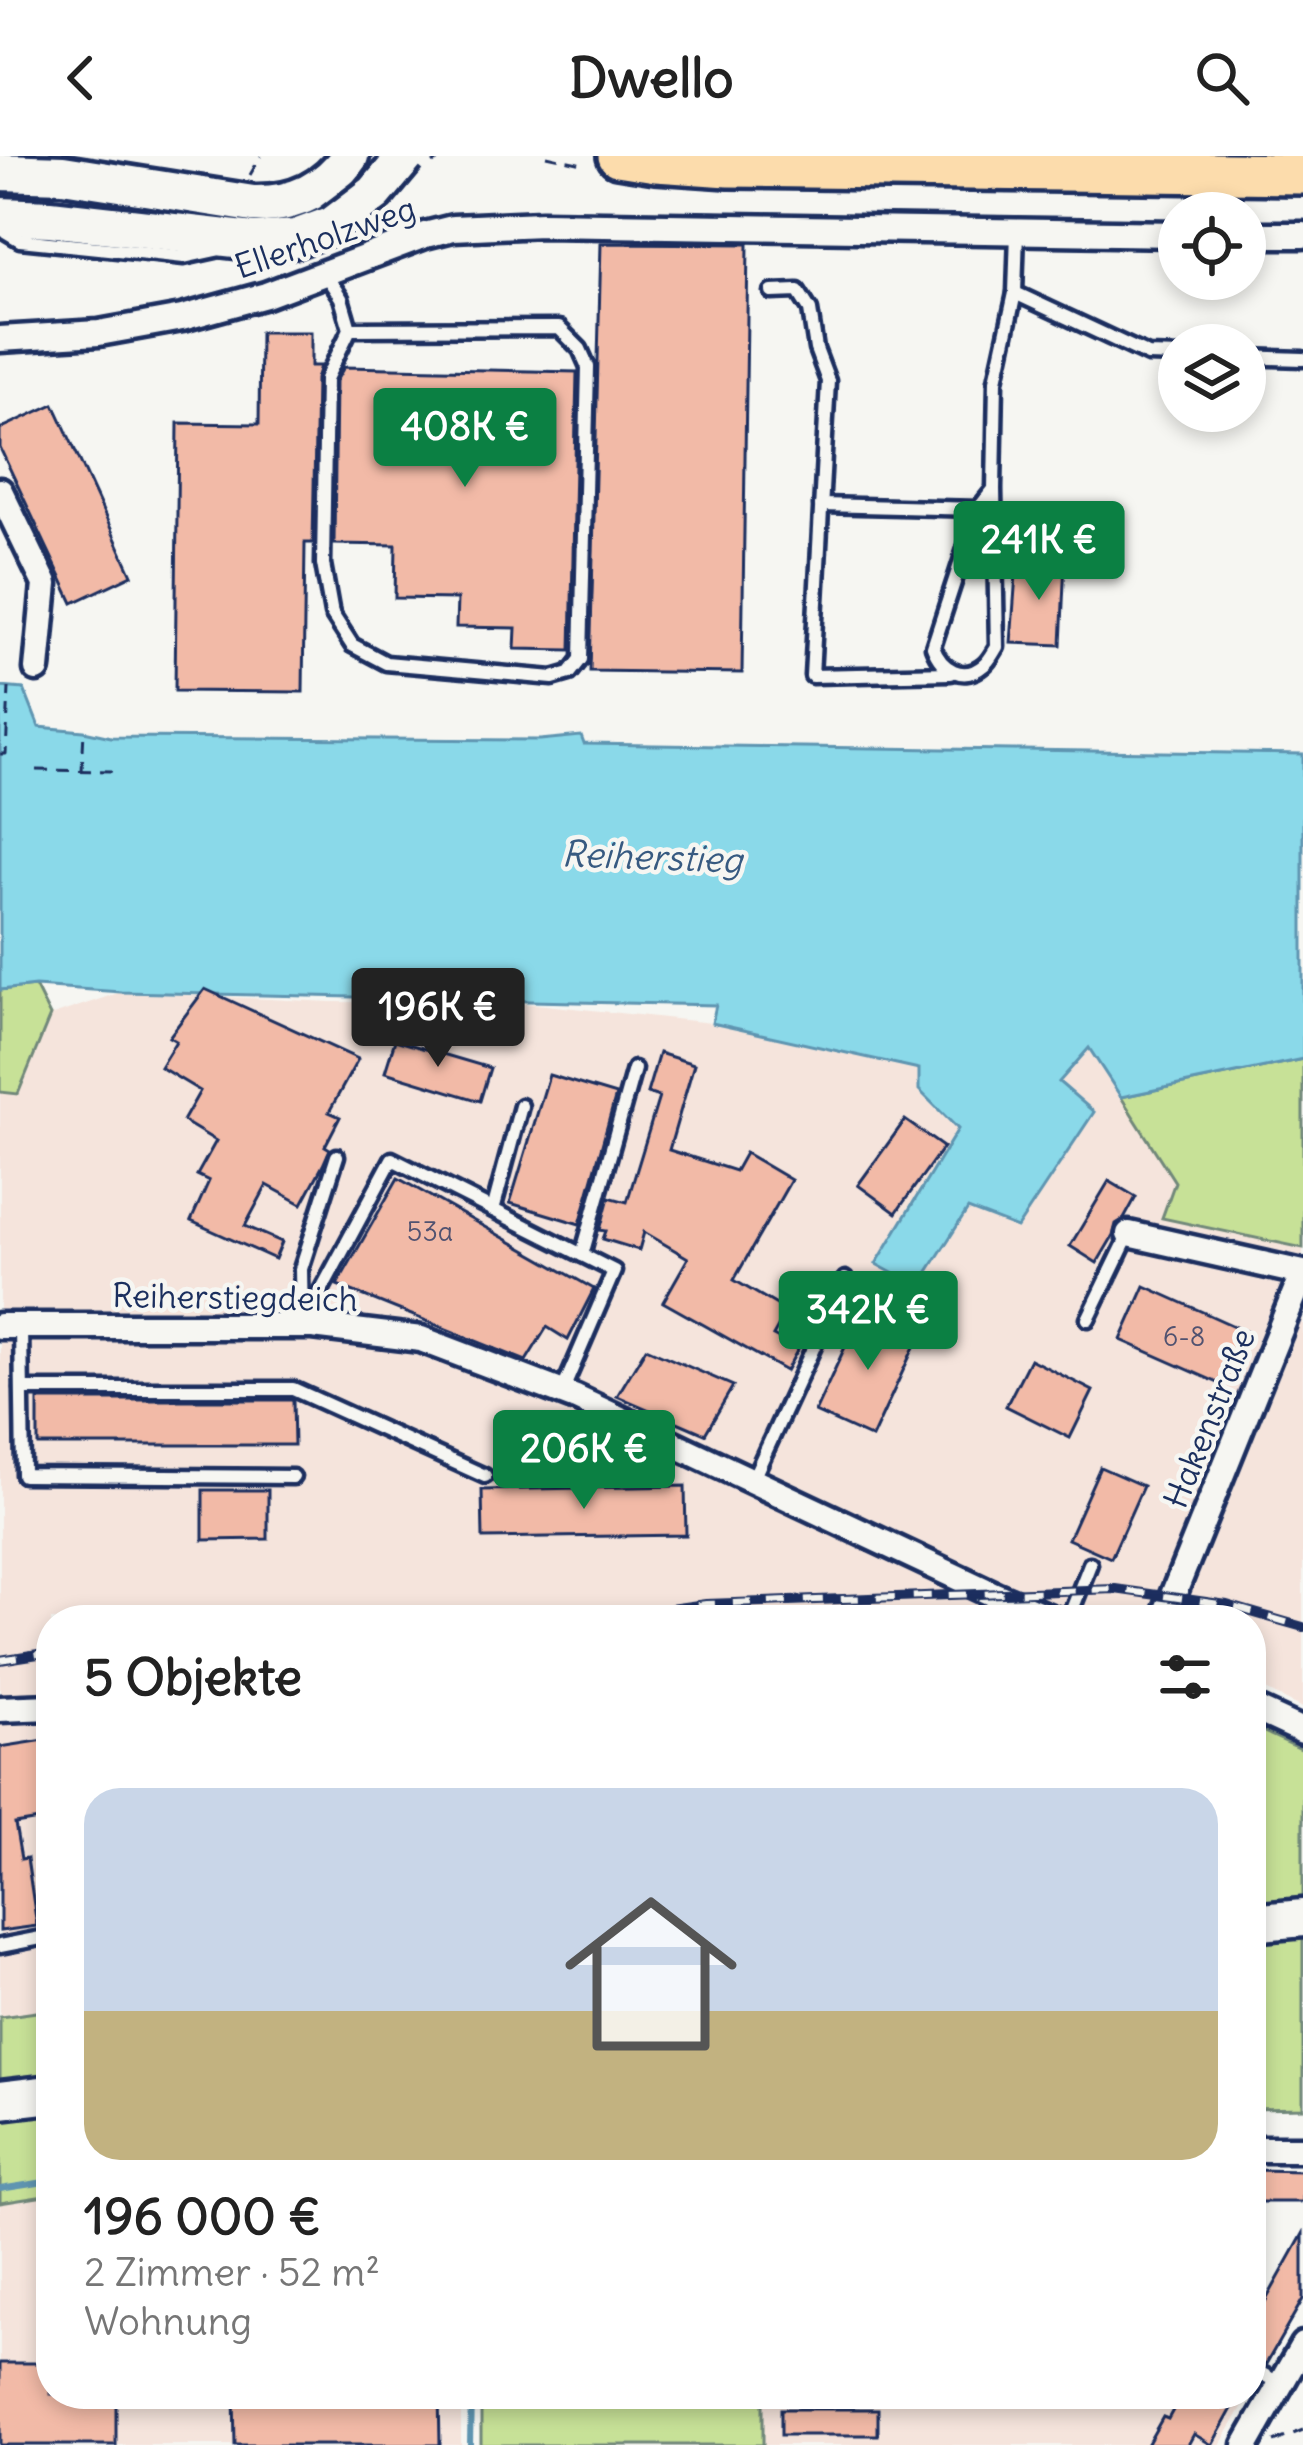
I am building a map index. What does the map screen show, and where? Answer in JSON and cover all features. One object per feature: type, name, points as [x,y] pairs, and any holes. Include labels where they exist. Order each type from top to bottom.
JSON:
[{"type":"main road","points":[[0,172],[63,174],[274,204],[326,184],[350,156]]},
{"type":"main road","points":[[0,216],[253,241],[296,238],[334,224],[375,193],[406,156]]},
{"type":"main road","points":[[610,162],[1303,174]]},
{"type":"main road","points":[[1266,1922],[1303,1918]]},
{"type":"main road","points":[[0,2100],[36,2096]]},
{"type":"street","name":"Ellerholzweg","points":[[0,339],[99,333],[182,319],[266,295],[414,238],[491,225],[1158,234]]},
{"type":"street","points":[[1266,235],[1303,235]]},
{"type":"street","points":[[0,491],[45,584],[37,669]]},
{"type":"street","name":"Hakenstraße","points":[[1129,1234],[1303,1273],[1169,1605]]},
{"type":"street","name":"Reiherstiegdeich","points":[[11,1326],[302,1326],[421,1339],[562,1393],[1019,1605]]},
{"type":"street","points":[[0,1709],[36,1708]]},
{"type":"street","points":[[1266,1714],[1303,1731]]},
{"type":"street","points":[[1266,2149],[1303,2149]]},
{"type":"street","points":[[1246,2445],[1303,2345]]},
{"type":"lane","points":[[0,229],[20,240],[184,256],[253,241]]},
{"type":"lane","points":[[772,292],[798,291],[810,310],[816,349],[828,381],[812,676],[970,672],[984,665],[998,647],[996,380],[1015,293],[1017,232]]},
{"type":"lane","points":[[325,273],[341,298],[350,329],[326,379],[323,564],[332,614],[352,645],[386,663],[553,678],[570,673],[581,659],[588,367],[580,349],[559,328],[350,329]]},
{"type":"lane","points":[[1015,293],[1148,355],[1158,355]]},
{"type":"lane","points":[[1266,358],[1303,359]]},
{"type":"lane","points":[[952,673],[938,663],[933,647],[978,508],[994,489]]},
{"type":"lane","points":[[821,506],[978,508]]},
{"type":"lane","points":[[582,1255],[634,1070]]},
{"type":"lane","points":[[493,1210],[521,1106]]},
{"type":"lane","points":[[302,1326],[301,1269],[337,1156]]},
{"type":"lane","points":[[302,1326],[392,1159],[614,1271],[562,1393]]},
{"type":"lane","points":[[1088,1319],[1129,1234]]},
{"type":"lane","points":[[752,1481],[845,1279]]},
{"type":"lane","points":[[11,1326],[22,1389],[22,1475],[293,1477]]},
{"type":"lane","points":[[22,1389],[293,1389],[484,1477]]},
{"type":"lane","points":[[1074,1605],[1090,1564]]},
{"type":"lane","points":[[0,1946],[36,1939]]},
{"type":"lane","points":[[1266,2376],[1281,2384]]},
{"type":"path","points":[[547,156],[610,162]]},
{"type":"path","points":[[0,754],[6,754],[9,688]]},
{"type":"path","points":[[82,771],[84,731]]},
{"type":"path","points":[[37,770],[118,771]]},
{"type":"path","points":[[1268,2445],[1303,2430]]},
{"type":"shaded area","points":[[121,992],[332,1002],[536,1004],[712,1023],[919,1069],[919,1090],[959,1128],[877,1264],[968,1209],[1018,1228],[1093,1112],[1059,1082],[1090,1047],[1175,1182],[1163,1218],[1303,1248],[1303,1708],[1266,1690],[1266,1605],[36,1605],[36,2012],[0,2017],[0,1092],[18,1094],[50,1016]]},
{"type":"shaded area","points":[[36,2197],[36,2409],[461,2409],[461,2445],[0,2445],[0,2203]]},
{"type":"shaded area","points":[[763,2409],[1241,2409],[1220,2445],[763,2445]]},
{"type":"green space","points":[[35,986],[50,1016],[18,1094],[0,1092],[0,990]]},
{"type":"green space","points":[[1303,1059],[1303,1248],[1162,1218],[1175,1182],[1121,1097]]},
{"type":"green space","points":[[1266,1733],[1303,1750],[1303,1897],[1266,1901]]},
{"type":"green space","points":[[1303,1934],[1303,2108],[1266,2109],[1266,1939]]},
{"type":"green space","points":[[36,2012],[36,2078],[0,2082],[0,2017]]},
{"type":"green space","points":[[36,2111],[36,2197],[0,2203],[0,2116]]},
{"type":"green space","points":[[481,2409],[763,2409],[763,2445],[481,2445]]},
{"type":"water","name":"Reiherstieg","points":[[0,687],[24,689],[39,727],[111,737],[540,740],[581,736],[584,744],[1303,754],[1303,1059],[1121,1097],[1089,1048],[1059,1082],[1094,1112],[1017,1228],[968,1209],[918,1287],[876,1264],[958,1129],[919,1090],[919,1069],[712,1023],[716,1005],[35,986],[0,990]]},
{"type":"building","points":[[601,243],[748,244],[742,673],[590,671]]},
{"type":"building","points":[[260,332],[311,332],[311,366],[320,366],[313,543],[305,543],[303,692],[175,691],[178,423],[259,424]]},
{"type":"building","points":[[344,367],[577,372],[571,650],[515,649],[516,628],[456,627],[457,599],[395,598],[396,545],[334,544],[336,381]]},
{"type":"building","points":[[54,404],[132,575],[73,603],[0,448],[0,429]]},
{"type":"building","points":[[1017,560],[1065,561],[1061,645],[1011,643]]},
{"type":"building","points":[[205,989],[358,1059],[329,1112],[340,1117],[325,1146],[330,1149],[302,1204],[267,1185],[245,1226],[282,1242],[275,1259],[191,1221],[209,1181],[197,1175],[216,1141],[183,1121],[200,1091],[160,1067],[176,1041],[169,1037]]},
{"type":"building","points":[[395,1040],[490,1068],[480,1101],[385,1072]]},
{"type":"building","points":[[659,1053],[694,1064],[669,1150],[735,1171],[745,1153],[791,1180],[734,1280],[787,1311],[773,1336],[798,1349],[786,1371],[663,1302],[688,1258],[644,1232],[639,1250],[603,1239],[606,1231],[600,1230],[609,1197],[627,1202],[659,1097],[647,1093]]},
{"type":"building","points":[[549,1075],[616,1095],[580,1224],[510,1203]]},
{"type":"building","points":[[905,1120],[943,1147],[896,1213],[858,1185]]},
{"type":"building","points":[[398,1178],[594,1289],[568,1340],[547,1327],[526,1361],[337,1285]]},
{"type":"building","points":[[1109,1181],[1136,1197],[1097,1263],[1070,1246]]},
{"type":"building","points":[[1145,1286],[1247,1332],[1223,1385],[1121,1340]]},
{"type":"building","points":[[863,1308],[920,1334],[872,1438],[815,1412]]},
{"type":"building","points":[[646,1348],[733,1386],[705,1434],[617,1396]]},
{"type":"building","points":[[1030,1359],[1093,1391],[1070,1438],[1006,1406]]},
{"type":"building","points":[[38,1400],[291,1400],[294,1445],[38,1445]]},
{"type":"building","points":[[1100,1467],[1143,1486],[1111,1558],[1068,1539]]},
{"type":"building","points":[[685,1486],[686,1535],[483,1538],[482,1490]]},
{"type":"building","points":[[203,1490],[268,1490],[268,1539],[203,1540]]},
{"type":"building","points":[[36,1741],[36,1820],[15,1824],[21,1859],[27,1858],[36,1926],[0,1931],[0,1747]]},
{"type":"building","points":[[1266,2170],[1303,2171],[1303,2202],[1266,2202]]},
{"type":"building","points":[[1303,2234],[1303,2299],[1266,2364],[1266,2300]]},
{"type":"building","points":[[0,2363],[36,2363],[36,2409],[116,2409],[116,2445],[0,2445]]},
{"type":"building","points":[[234,2409],[439,2409],[440,2445],[235,2445]]},
{"type":"building","points":[[781,2409],[878,2409],[878,2435],[781,2435]]},
{"type":"building","points":[[1174,2409],[1232,2409],[1212,2445],[1194,2434],[1188,2445],[1147,2445],[1163,2417],[1168,2419]]},
{"type":"waterway","points":[[0,2189],[36,2183]]},
{"type":"waterway","points":[[470,2445],[471,2409]]},
{"type":"railway","points":[[699,1605],[1115,1589],[1227,1605]]},
{"type":"railway","points":[[1266,1616],[1303,1627]]},
{"type":"railway","points":[[0,1660],[36,1654]]}]
